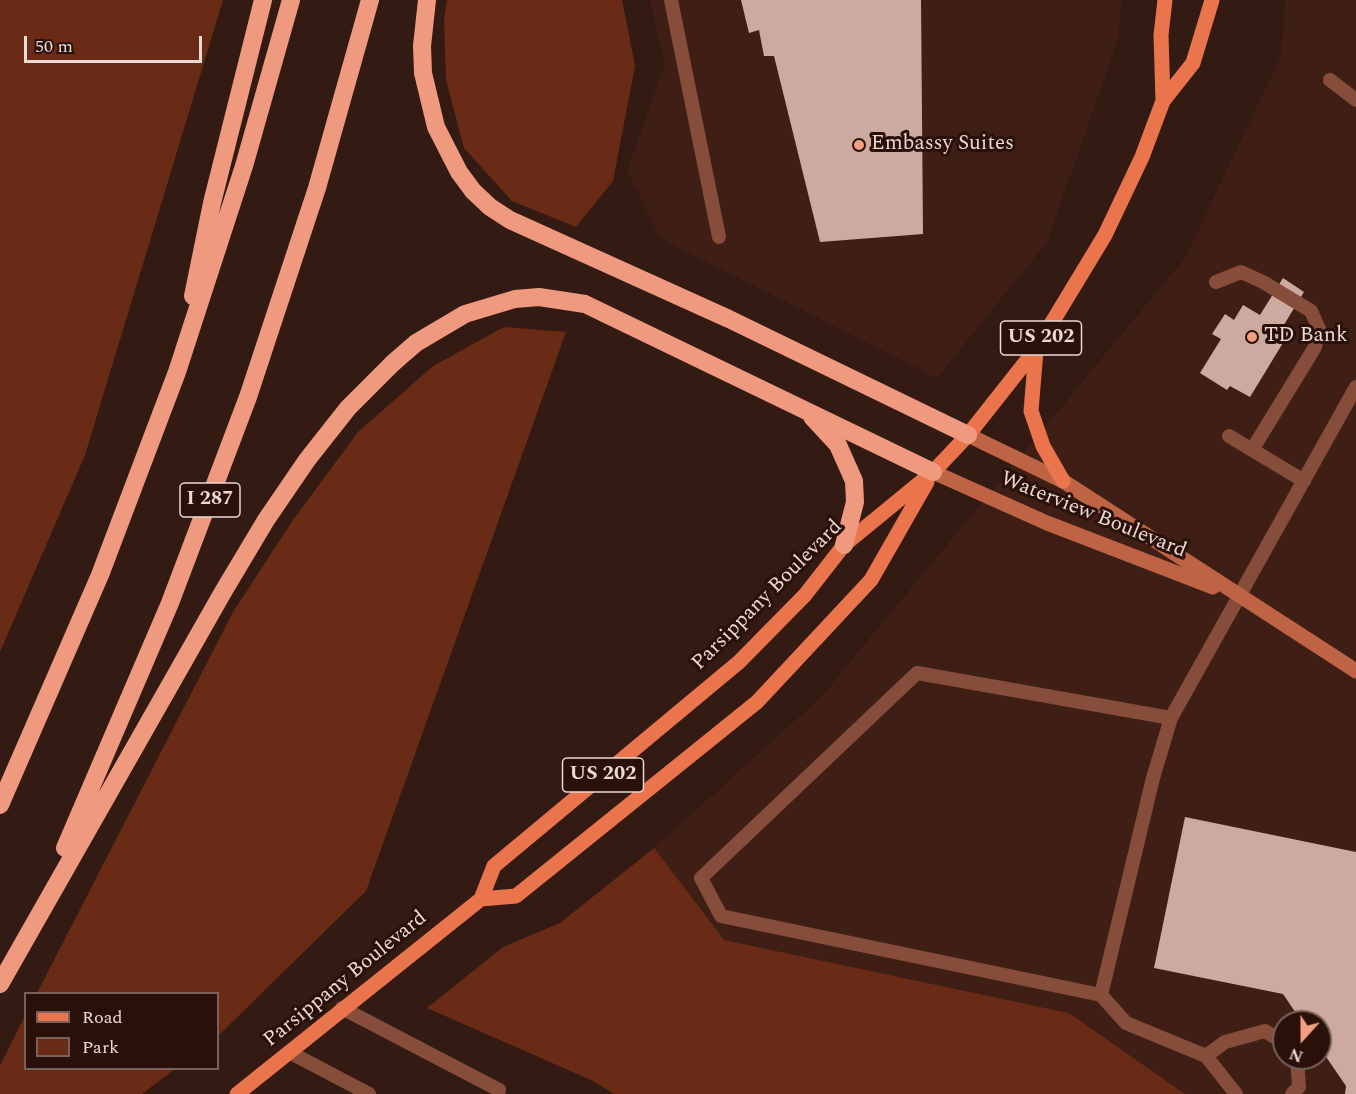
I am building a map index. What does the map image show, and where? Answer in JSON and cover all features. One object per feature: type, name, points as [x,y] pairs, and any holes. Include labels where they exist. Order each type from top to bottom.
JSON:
[{"type":"highway","points":[[177,372],[212,203],[263,0]]},
{"type":"highway","points":[[0,806],[100,575],[177,372],[244,166],[291,0]]},
{"type":"highway","name":"I 287","points":[[0,983],[85,805],[210,502],[284,293],[370,0]]},
{"type":"highway","points":[[427,0],[422,46],[423,73],[436,127],[459,172],[473,191],[490,207],[510,220],[718,314],[968,435]]},
{"type":"highway","points":[[0,983],[266,520],[348,408],[416,343],[465,314],[491,305],[539,297],[563,299],[609,314],[933,472]]},
{"type":"highway","points":[[802,408],[838,445],[854,481],[855,502],[844,545]]},
{"type":"main road","name":"Parsippany Boulevard","points":[[1163,101],[1161,35],[1165,0]]},
{"type":"main road","name":"Parsippany Boulevard","points":[[237,1094],[481,899],[494,866],[739,662],[804,595],[844,545],[933,472],[968,435],[1036,349],[1105,235],[1142,157],[1163,101],[1193,63],[1212,0]]},
{"type":"main road","points":[[1036,349],[1031,411],[1043,446],[1063,482]]},
{"type":"main road","name":"Parsippany Boulevard","points":[[481,899],[516,896],[757,702],[871,580],[933,472]]},
{"type":"street","name":"Waterview Boulevard","points":[[968,435],[1063,482],[1356,671]]},
{"type":"street","name":"Waterview Boulevard","points":[[933,472],[1047,523],[1239,597]]},
{"type":"lane","points":[[671,0],[719,237]]},
{"type":"lane","points":[[1330,80],[1356,100]]},
{"type":"lane","points":[[1216,282],[1241,272],[1263,282],[1311,311],[1319,328],[1315,347],[1252,450]]},
{"type":"lane","points":[[1101,995],[1153,778],[1171,718],[1356,387]]},
{"type":"lane","points":[[1229,436],[1304,481]]},
{"type":"lane","points":[[1171,718],[917,673],[701,878],[721,916],[1101,995],[1126,1023],[1206,1056],[1236,1094]]},
{"type":"lane","points":[[342,1008],[499,1090],[498,1094]]},
{"type":"lane","points":[[1206,1056],[1225,1042],[1265,1031],[1272,1035]]},
{"type":"lane","points":[[289,1052],[369,1094]]},
{"type":"lane","points":[[1292,1094],[1299,1087],[1298,1070]]},
{"type":"shaded area","points":[[650,0],[1122,0],[1118,39],[1047,242],[937,378],[660,238],[627,171],[665,64]]},
{"type":"shaded area","points":[[1285,0],[1356,0],[1356,1094],[1185,1094],[1069,1013],[723,940],[654,848],[821,697],[1185,258],[1282,54]]},
{"type":"green space","points":[[0,0],[223,0],[85,455],[0,652]]},
{"type":"green space","points":[[447,0],[622,0],[635,66],[613,181],[576,227],[512,201],[464,148],[446,80],[444,20]]},
{"type":"green space","points":[[504,327],[566,332],[366,891],[219,1035],[219,992],[38,992],[233,612],[293,520],[358,432],[433,366]]},
{"type":"green space","points":[[654,848],[724,940],[1069,1013],[1185,1094],[614,1094],[593,1081],[427,1008],[503,947],[560,923]]},
{"type":"green space","points":[[24,1018],[24,1070],[174,1070],[142,1094],[0,1094],[0,1066]]},
{"type":"building","name":"Embassy Suites","points":[[741,0],[921,0],[923,234],[820,242],[774,56],[764,56],[759,30],[749,33]]},
{"type":"building","name":"TD Bank","points":[[1283,278],[1304,292],[1282,328],[1289,333],[1250,397],[1230,386],[1227,390],[1200,373],[1221,339],[1212,334],[1225,314],[1234,320],[1243,305],[1260,315]]},
{"type":"building","points":[[1185,817],[1356,852],[1356,1094],[1345,1094],[1346,1086],[1332,1066],[1332,1010],[1294,1010],[1283,994],[1154,968]]},
{"type":"place","name":"Embassy Suites","points":[[859,145]]},
{"type":"place","name":"TD Bank","points":[[1252,337]]}]
